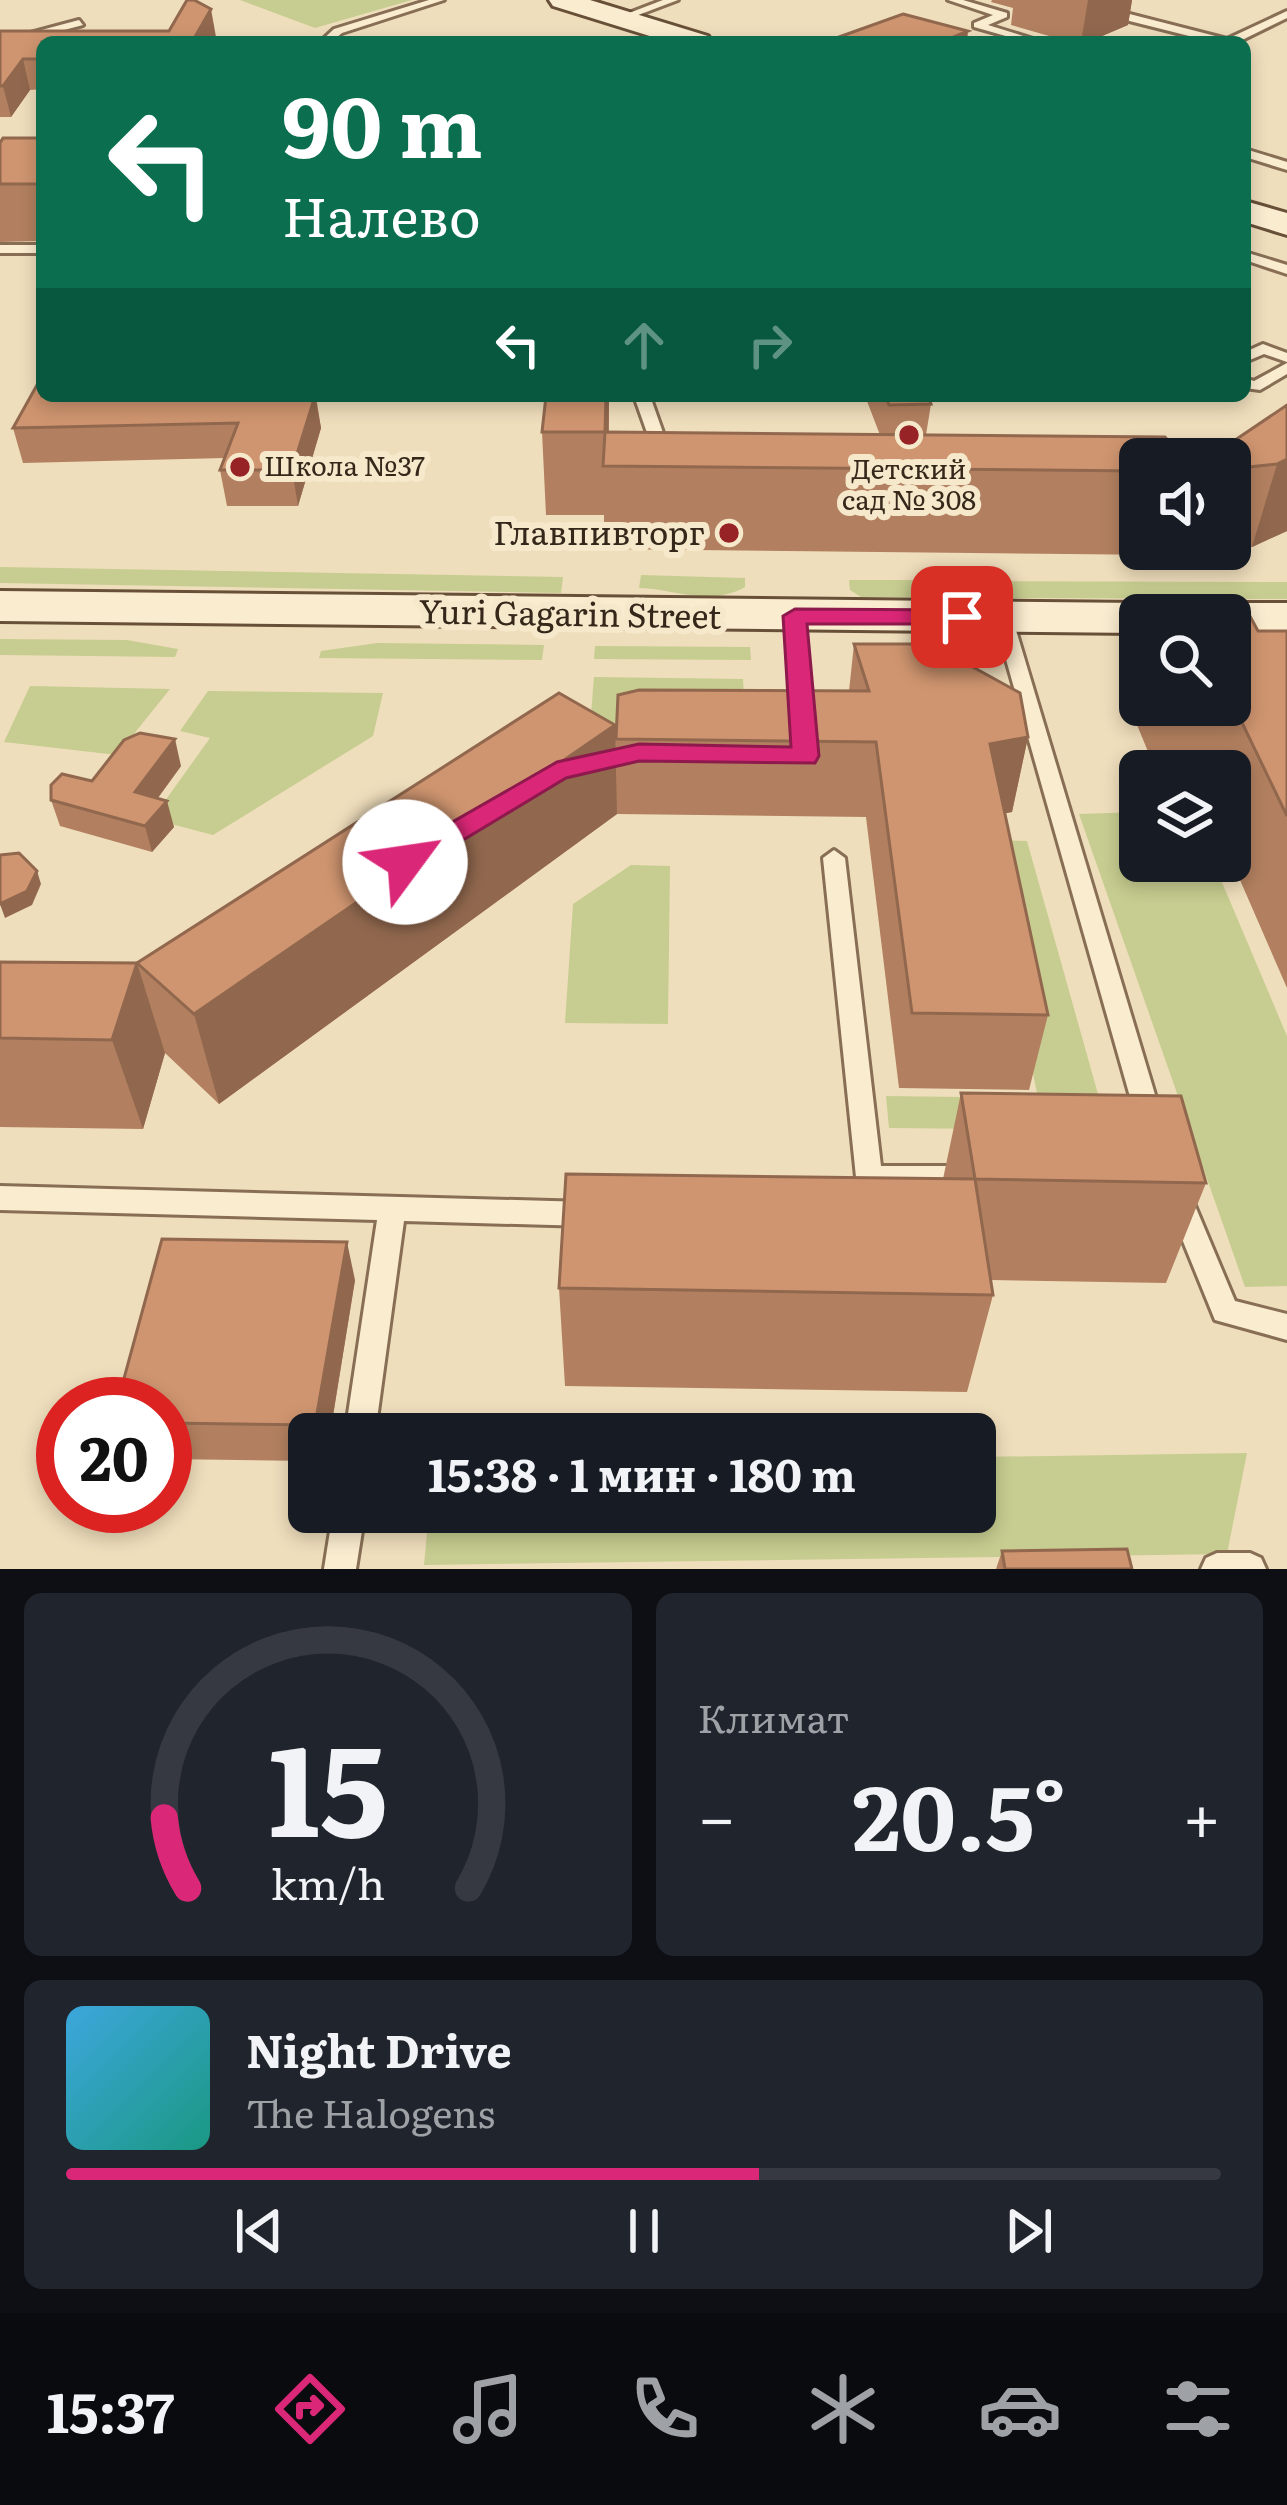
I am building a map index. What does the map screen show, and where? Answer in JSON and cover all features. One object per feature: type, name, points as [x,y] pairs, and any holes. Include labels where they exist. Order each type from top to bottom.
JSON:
[{"type":"main road","points":[[562,0],[679,36]]},
{"type":"main road","points":[[1251,213],[1287,224]]},
{"type":"main road","name":"Yuri Gagarin Street","points":[[0,606],[1119,618]]},
{"type":"main road","points":[[1251,618],[1287,618]]},
{"type":"lane","points":[[332,36],[439,0]]},
{"type":"lane","points":[[621,18],[673,0]]},
{"type":"lane","points":[[953,0],[1004,15],[978,25],[1017,36]]},
{"type":"lane","points":[[1070,0],[1065,2],[1204,36]]},
{"type":"lane","points":[[1241,36],[1287,14]]},
{"type":"lane","points":[[0,44],[79,22]]},
{"type":"lane","points":[[16,28],[32,35]]},
{"type":"lane","points":[[1251,155],[1287,166]]},
{"type":"lane","points":[[0,249],[36,250]]},
{"type":"lane","points":[[1251,258],[1287,270]]},
{"type":"lane","points":[[1251,355],[1263,348],[1287,358]]},
{"type":"lane","points":[[1251,385],[1287,368]]},
{"type":"lane","points":[[644,402],[663,450],[668,482]]},
{"type":"lane","points":[[795,616],[804,734]]},
{"type":"lane","points":[[1003,617],[1156,1138]]},
{"type":"lane","points":[[834,858],[874,1222],[852,1222]]},
{"type":"lane","points":[[1169,1176],[1225,1310],[1287,1327]]},
{"type":"lane","points":[[869,1177],[985,1177]]},
{"type":"lane","points":[[0,1198],[605,1215]]},
{"type":"lane","points":[[363,1413],[392,1209]]},
{"type":"lane","points":[[340,1569],[346,1533]]},
{"type":"lane","points":[[1217,1569],[1250,1569]]},
{"type":"green space","points":[[240,0],[412,0],[315,28]]},
{"type":"green space","points":[[0,567],[563,577],[561,593],[0,583]]},
{"type":"green space","points":[[641,575],[745,578],[745,587],[719,596],[693,595],[639,588]]},
{"type":"green space","points":[[849,580],[940,580],[942,589],[933,597],[861,597],[850,590]]},
{"type":"green space","points":[[953,581],[1287,582],[1287,599],[1251,599],[1251,594],[999,598],[956,590]]},
{"type":"green space","points":[[0,639],[127,640],[178,649],[175,657],[0,655]]},
{"type":"green space","points":[[377,643],[544,645],[542,660],[319,658],[321,651]]},
{"type":"green space","points":[[595,646],[750,647],[751,660],[594,659]]},
{"type":"green space","points":[[594,677],[743,679],[744,698],[724,729],[590,727]]},
{"type":"green space","points":[[30,686],[170,689],[117,755],[4,742]]},
{"type":"green space","points":[[208,691],[383,693],[373,736],[213,835],[152,819],[210,738],[180,731]]},
{"type":"green space","points":[[1119,813],[1119,882],[1222,882],[1287,1036],[1287,1286],[1245,1287],[1079,814]]},
{"type":"green space","points":[[986,840],[1027,841],[1105,1119],[1084,1130],[889,1128],[886,1096],[1038,1098]]},
{"type":"green space","points":[[631,865],[670,866],[668,1024],[565,1023],[573,904]]},
{"type":"green space","points":[[1247,1453],[1227,1554],[424,1565],[427,1533],[996,1533],[996,1457]]},
{"type":"building","points":[[187,0],[211,9],[195,36],[36,36],[36,59],[23,59],[0,86],[0,31],[169,31]]},
{"type":"building","points":[[903,14],[968,31],[956,36],[842,36]]},
{"type":"building","points":[[3,138],[36,138],[36,184],[0,184]]},
{"type":"building","points":[[36,387],[36,402],[313,402],[292,470],[220,470],[238,423],[13,428]]},
{"type":"building","points":[[545,402],[606,402],[605,432],[542,432]]},
{"type":"building","points":[[888,402],[931,404],[889,405]]},
{"type":"building","points":[[1287,405],[1287,459],[1251,467],[1251,438],[1238,438]]},
{"type":"building","points":[[605,432],[1166,438],[1119,438],[1119,471],[603,466]]},
{"type":"building","points":[[1251,618],[1258,631],[1287,631],[1287,816],[1244,726],[1251,726]]},
{"type":"building","points":[[854,644],[931,644],[1020,693],[1028,737],[990,744],[1048,1015],[912,1013],[876,742],[616,739],[618,695],[639,690],[869,691]]},
{"type":"building","points":[[559,693],[615,725],[194,1014],[137,963]]},
{"type":"building","points":[[140,733],[175,739],[135,792],[167,801],[145,826],[51,800],[51,785],[62,774],[92,781],[124,740]]},
{"type":"building","points":[[19,853],[37,871],[27,891],[0,904],[0,855]]},
{"type":"building","points":[[0,962],[137,963],[112,1040],[0,1038]]},
{"type":"building","points":[[961,1093],[1181,1096],[1206,1183],[975,1179]]},
{"type":"building","points":[[566,1174],[975,1179],[993,1295],[559,1288]]},
{"type":"building","points":[[162,1239],[347,1242],[317,1413],[288,1413],[288,1425],[192,1423],[192,1377],[124,1377]]},
{"type":"building","points":[[1127,1549],[1132,1569],[1005,1569],[1002,1551]]},
{"type":"place","name":"Детский сад № 308","points":[[909,435]]},
{"type":"place","name":"Школа №37","points":[[240,467]]},
{"type":"place","name":"Главпивторг","points":[[729,533]]},
{"type":"route","points":[[405,862],[557,771],[639,753],[806,756],[795,616],[962,617]]}]
